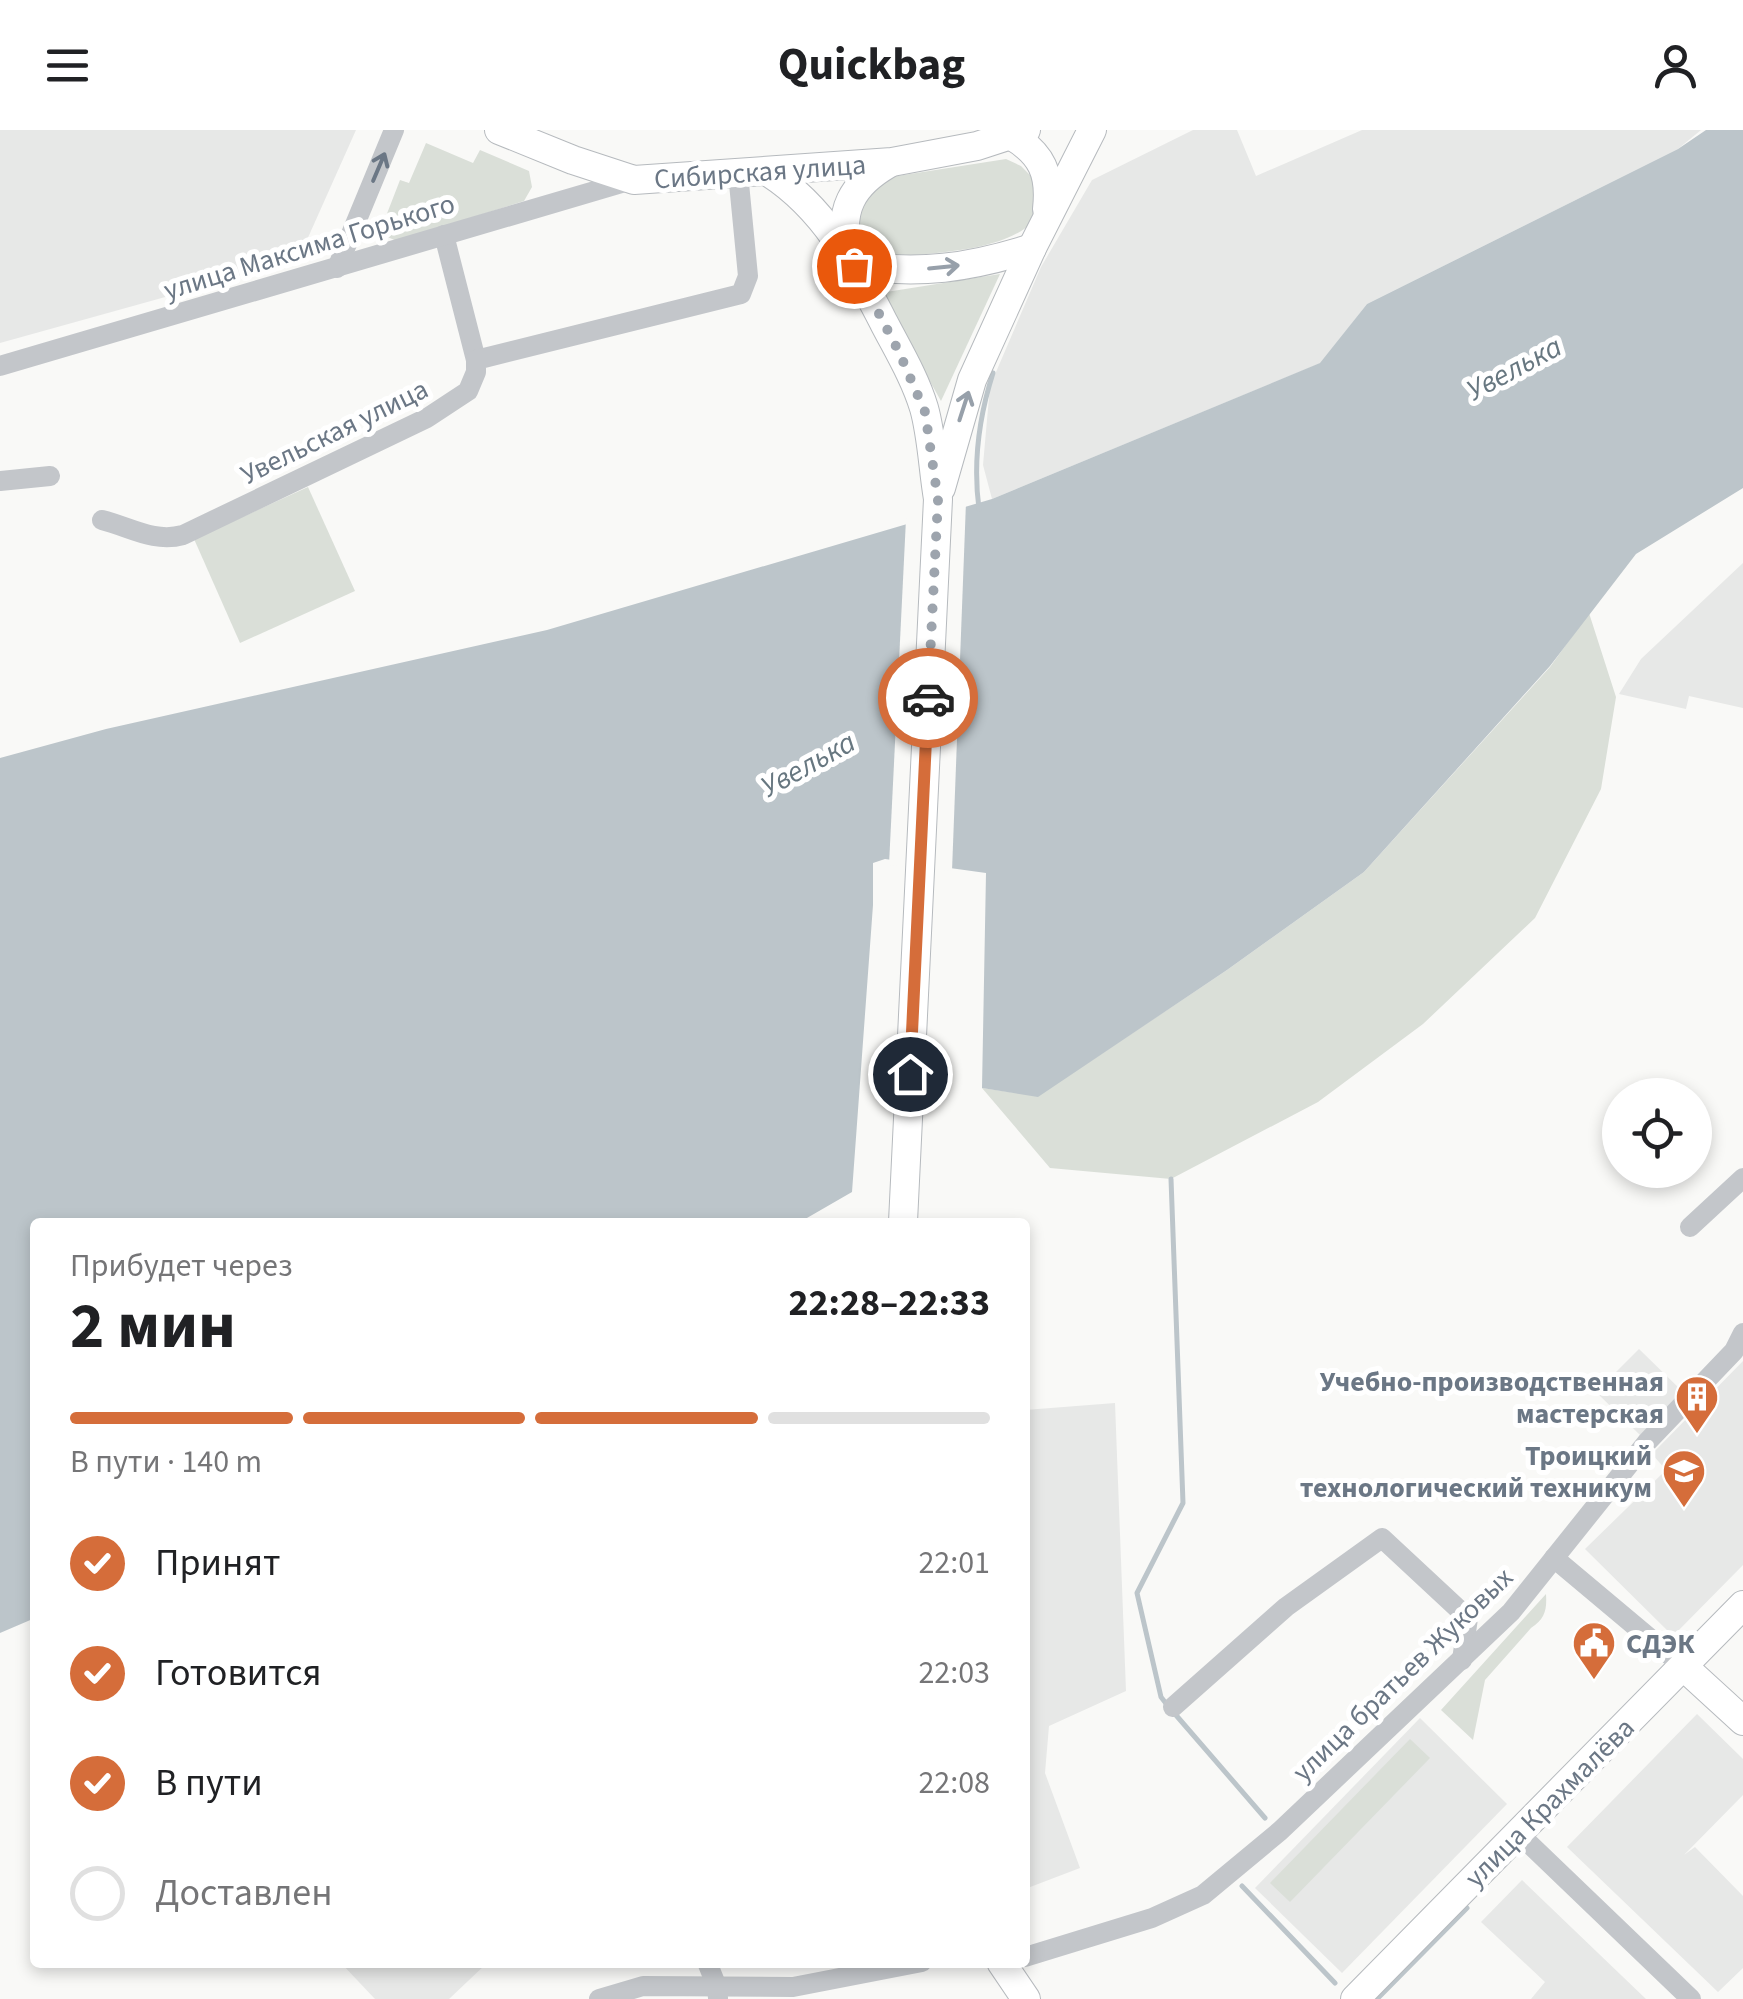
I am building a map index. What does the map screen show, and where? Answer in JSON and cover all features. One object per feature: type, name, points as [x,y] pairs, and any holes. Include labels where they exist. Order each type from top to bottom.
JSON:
[{"type":"street","points":[[337,268],[394,130]]},
{"type":"street","name":"Сибирская улица","points":[[498,130],[634,180],[892,162],[1019,133]]},
{"type":"street","points":[[938,500],[972,380],[1032,248],[1092,130]]},
{"type":"street","points":[[1019,133],[1042,161],[1047,174],[1050,188],[1046,220]]},
{"type":"street","points":[[851,262],[843,234],[848,201],[869,175],[892,162]]},
{"type":"street","points":[[768,172],[796,190],[851,262],[918,392],[925,412],[938,500],[903,1218]]},
{"type":"street","points":[[444,235],[476,360],[741,294],[748,276],[738,174]]},
{"type":"street","name":"улица Максима Горького","points":[[0,366],[634,180]]},
{"type":"street","points":[[851,262],[900,272],[987,262],[1032,248]]},
{"type":"street","name":"Увельская улица","points":[[102,520],[135,528],[153,538],[168,540],[183,535],[428,418],[468,390],[476,372],[476,360]]},
{"type":"street","points":[[0,482],[50,476]]},
{"type":"street","points":[[1690,1227],[1743,1178]]},
{"type":"street","name":"улица братьев Жуковых","points":[[1030,1955],[1152,1918],[1203,1895],[1280,1830],[1511,1612],[1647,1442],[1734,1351],[1743,1332]]},
{"type":"street","points":[[1173,1707],[1286,1607],[1382,1538],[1468,1618]]},
{"type":"street","points":[[1554,1558],[1684,1666],[1743,1721]]},
{"type":"street","name":"улица Крахмалёва","points":[[1355,1999],[1743,1605]]},
{"type":"street","points":[[1468,1618],[1511,1612]]},
{"type":"street","points":[[1462,1660],[1468,1618]]},
{"type":"street","points":[[1518,1833],[1691,1999]]},
{"type":"street","points":[[709,1968],[718,1993]]},
{"type":"street","points":[[599,1999],[643,1986],[718,1993],[793,1987],[891,1968]]},
{"type":"street","points":[[1005,1968],[1026,1999]]},
{"type":"shaded area","points":[[0,130],[356,130],[298,260],[0,343]]},
{"type":"shaded area","points":[[1193,130],[1237,130],[1256,176],[1362,130],[1701,130],[1678,149],[1367,304],[1321,363],[992,499],[983,465],[990,386],[1041,267],[1092,180]]},
{"type":"shaded area","points":[[426,143],[473,163],[480,150],[529,171],[532,187],[524,201],[397,241],[385,236],[381,229],[400,180],[409,183]]},
{"type":"shaded area","points":[[1006,159],[1021,166],[1036,181],[1035,220],[1005,239],[966,249],[888,258],[866,243],[854,220],[878,179]]},
{"type":"shaded area","points":[[1000,274],[941,401],[880,293]]},
{"type":"shaded area","points":[[308,487],[355,591],[240,643],[194,539]]},
{"type":"shaded area","points":[[1743,563],[1743,708],[1689,696],[1686,709],[1619,694],[1641,659]]},
{"type":"shaded area","points":[[1589,613],[1616,697],[1601,789],[1535,918],[1423,1024],[1318,1102],[1171,1179],[1050,1168],[982,1088],[1038,1096],[1227,970],[1364,872],[1550,667]]},
{"type":"shaded area","points":[[1639,1349],[1683,1392],[1640,1435],[1596,1392]]},
{"type":"shaded area","name":"Троицкий технологический техникум","points":[[1743,1361],[1743,1565],[1673,1636],[1585,1549],[1666,1470],[1652,1454]]},
{"type":"shaded area","points":[[1115,1403],[1126,1691],[1049,1726],[1045,1773],[1080,1868],[1030,1887],[1030,1410]]},
{"type":"shaded area","points":[[1546,1594],[1542,1618],[1485,1680],[1473,1740],[1441,1710]]},
{"type":"shaded area","points":[[1697,1714],[1743,1759],[1743,1795],[1684,1855],[1695,1847],[1743,1896],[1743,1968],[1718,1992],[1567,1847]]},
{"type":"shaded area","points":[[1420,1718],[1507,1804],[1342,1973],[1255,1888]]},
{"type":"shaded area","points":[[1410,1739],[1430,1758],[1290,1902],[1270,1883]]},
{"type":"shaded area","points":[[1522,1880],[1646,1999],[1531,1999],[1545,1982],[1481,1922]]},
{"type":"shaded area","points":[[346,1968],[482,1968],[449,1999],[375,1999]]},
{"type":"water","name":"Увелька","points":[[1706,130],[1743,130],[1743,488],[1636,554],[1550,666],[1364,872],[1038,1097],[982,1088],[986,873],[885,859],[873,863],[852,1192],[807,1218],[30,1218],[30,1620],[0,1633],[0,758],[106,729],[547,630],[992,499],[1320,363],[1367,304],[1678,149]]},
{"type":"pier","points":[[966,502],[952,871],[889,865],[906,519]]},
{"type":"waterway","points":[[979,509],[978,441],[993,373],[986,372]]},
{"type":"waterway","points":[[1168,1706],[1161,1697],[1137,1593],[1183,1503],[1171,1179]]},
{"type":"waterway","points":[[1175,1714],[1265,1818]]},
{"type":"waterway","points":[[1242,1886],[1335,1983]]},
{"type":"waterway","points":[[1377,1999],[1467,1908]]},
{"type":"way so far","points":[[854,266],[925,412],[938,500],[928,698]]},
{"type":"place","name":"Учебно-производственная мастерская","points":[[1697,1435]]},
{"type":"place","name":"Троицкий технологический техникум","points":[[1684,1509]]},
{"type":"place","name":"СДЭК","points":[[1594,1681]]},
{"type":"route","points":[[910,1074],[928,698]]}]
